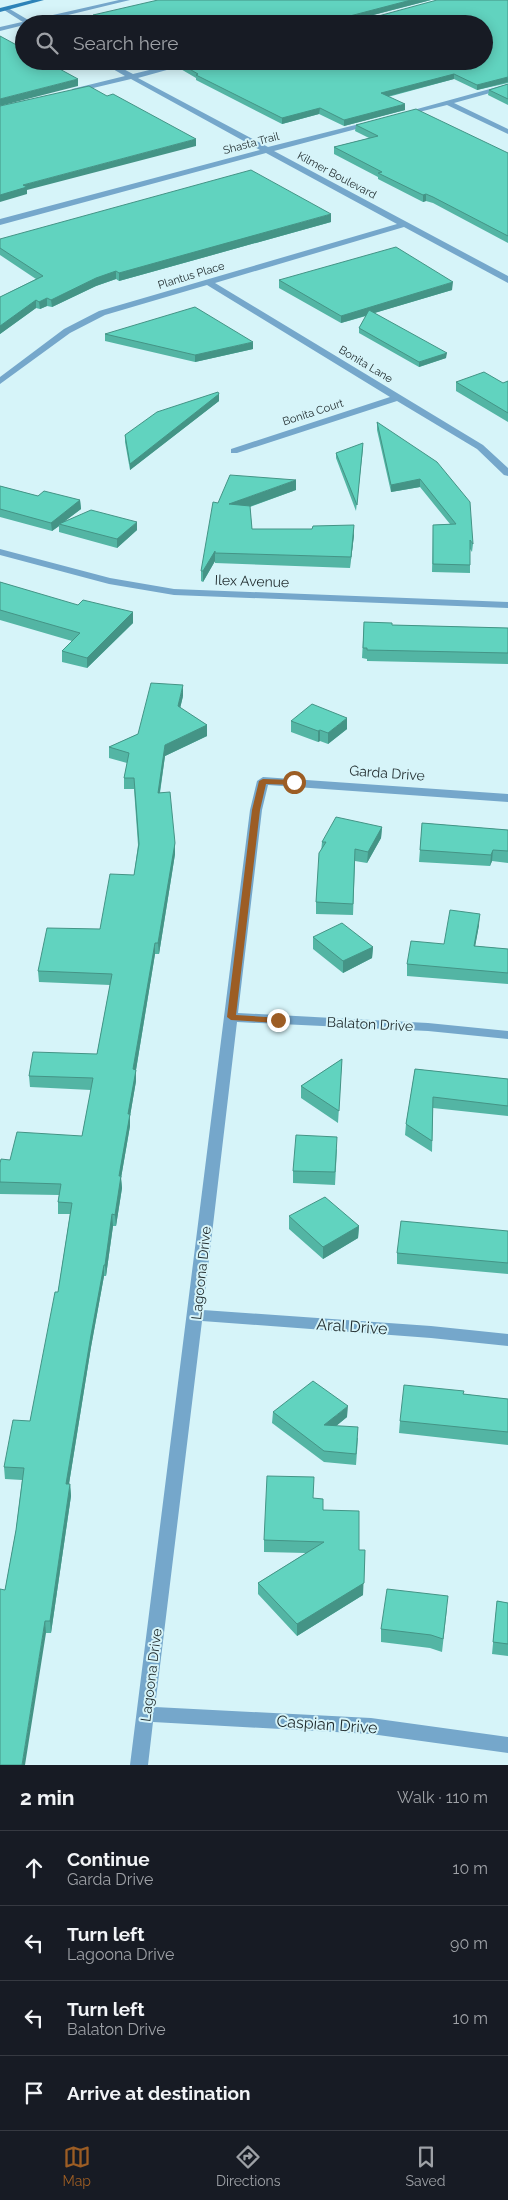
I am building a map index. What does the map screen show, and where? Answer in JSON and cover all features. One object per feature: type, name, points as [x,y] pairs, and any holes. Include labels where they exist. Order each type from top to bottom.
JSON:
[{"type":"main road","points":[[3,9],[41,0]]},
{"type":"street","points":[[3,9],[15,15]]},
{"type":"street","name":"Kilmer Boulevard","points":[[118,70],[508,280]]},
{"type":"street","points":[[66,93],[159,70]]},
{"type":"street","points":[[390,117],[508,86]]},
{"type":"street","points":[[447,102],[508,132]]},
{"type":"street","name":"Shasta Trail","points":[[0,222],[381,120]]},
{"type":"street","name":"Plantus Place","points":[[0,381],[67,331],[90,318],[405,224]]},
{"type":"street","name":"Bonita Lane","points":[[208,282],[480,447],[508,472]]},
{"type":"street","name":"Bonita Court","points":[[234,451],[399,398]]},
{"type":"street","name":"Ilex Avenue","points":[[0,552],[109,581],[174,592],[508,605]]},
{"type":"street","name":"Garda Drive","points":[[263,781],[508,798]]},
{"type":"street","name":"Lagoona Drive","points":[[139,1765],[196,1315],[225,1057],[256,810],[263,781]]},
{"type":"street","name":"Balaton Drive","points":[[231,1017],[428,1027],[508,1035]]},
{"type":"street","name":"Aral Drive","points":[[196,1315],[431,1332],[508,1340]]},
{"type":"street","name":"Caspian Drive","points":[[146,1714],[371,1726],[508,1745]]},
{"type":"lane","points":[[64,15],[127,0]]},
{"type":"lane","points":[[0,29],[15,26]]},
{"type":"building","points":[[158,0],[411,0],[354,15],[93,15]]},
{"type":"building","points":[[437,0],[508,0],[508,77],[477,85],[454,74],[381,93],[405,104],[344,120],[320,108],[282,118],[196,75],[198,74],[191,70],[493,70],[493,15],[382,15]]},
{"type":"building","points":[[0,36],[15,44],[15,70],[62,70],[78,79],[0,99]]},
{"type":"building","points":[[508,84],[508,99],[489,90]]},
{"type":"building","points":[[89,86],[107,96],[113,94],[196,139],[23,185],[27,187],[0,195],[0,106]]},
{"type":"building","points":[[416,109],[508,153],[508,236],[433,197],[426,194],[423,195],[378,173],[382,172],[334,147],[378,136],[356,125]]},
{"type":"building","points":[[251,170],[331,214],[119,273],[116,271],[96,278],[51,300],[47,298],[39,302],[36,300],[0,326],[0,297],[43,276],[0,248],[0,239]]},
{"type":"building","points":[[396,247],[453,282],[341,316],[279,280]]},
{"type":"building","points":[[195,307],[253,342],[195,355],[105,334]]},
{"type":"building","points":[[369,310],[447,353],[419,362],[359,328]]},
{"type":"building","points":[[484,372],[503,383],[508,381],[508,413],[456,382]]},
{"type":"building","points":[[218,392],[219,394],[130,464],[125,435],[157,412]]},
{"type":"building","points":[[377,422],[437,462],[470,502],[473,544],[470,540],[470,565],[433,564],[433,525],[456,524],[420,479],[391,485]]},
{"type":"building","points":[[363,443],[357,505],[336,453]]},
{"type":"building","points":[[230,475],[296,480],[229,504],[250,506],[252,529],[312,529],[313,526],[354,525],[351,557],[215,553],[215,551],[203,571],[201,571],[213,502],[218,503]]},
{"type":"building","points":[[0,486],[38,496],[44,491],[80,500],[51,523],[0,509]]},
{"type":"building","points":[[91,510],[137,522],[117,539],[59,524]]},
{"type":"building","points":[[0,582],[78,605],[83,600],[133,612],[87,658],[62,651],[80,633],[0,610]]},
{"type":"building","points":[[364,622],[392,623],[392,625],[508,628],[508,653],[367,650],[367,648],[363,648]]},
{"type":"building","points":[[151,683],[183,685],[178,706],[207,725],[165,745],[158,793],[170,792],[175,843],[158,943],[155,943],[133,1069],[136,1070],[119,1176],[121,1176],[115,1215],[112,1214],[105,1265],[91,1335],[66,1484],[70,1484],[50,1621],[45,1621],[22,1765],[0,1765],[0,1589],[5,1590],[16,1530],[24,1468],[4,1467],[13,1420],[30,1421],[55,1292],[58,1292],[72,1203],[58,1202],[61,1184],[0,1182],[0,1163],[1,1159],[10,1160],[17,1132],[82,1136],[93,1078],[29,1076],[33,1052],[97,1054],[112,974],[38,971],[47,928],[100,929],[110,874],[134,875],[139,844],[134,778],[124,778],[129,753],[109,747],[138,734]]},
{"type":"building","points":[[312,704],[347,718],[328,733],[291,721]]},
{"type":"building","points":[[336,817],[382,827],[368,852],[355,849],[353,904],[316,902],[319,853],[326,842],[322,842]]},
{"type":"building","points":[[422,823],[508,830],[508,851],[493,850],[491,855],[420,850]]},
{"type":"building","points":[[450,910],[480,914],[474,946],[508,949],[508,973],[407,964],[411,941],[444,944]]},
{"type":"building","points":[[342,923],[373,947],[343,961],[313,937]]},
{"type":"building","points":[[342,1059],[339,1111],[301,1086]]},
{"type":"building","points":[[415,1069],[508,1079],[508,1106],[433,1097],[432,1141],[406,1124]]},
{"type":"building","points":[[296,1135],[337,1137],[335,1172],[293,1171]]},
{"type":"building","points":[[325,1197],[359,1226],[323,1247],[289,1216]]},
{"type":"building","points":[[401,1221],[508,1231],[508,1263],[397,1253]]},
{"type":"building","points":[[313,1381],[348,1406],[324,1425],[358,1427],[356,1454],[324,1451],[273,1412]]},
{"type":"building","points":[[404,1385],[464,1391],[463,1394],[508,1399],[508,1432],[400,1421]]},
{"type":"building","points":[[267,1476],[314,1477],[313,1498],[323,1499],[323,1510],[359,1511],[359,1550],[365,1550],[364,1583],[297,1624],[258,1583],[324,1542],[264,1540]]},
{"type":"building","points":[[387,1589],[448,1596],[443,1639],[431,1635],[381,1629]]},
{"type":"building","points":[[497,1601],[508,1603],[508,1644],[493,1642]]},
{"type":"route","points":[[278,1020],[231,1017],[256,810],[263,781],[294,782]]}]
